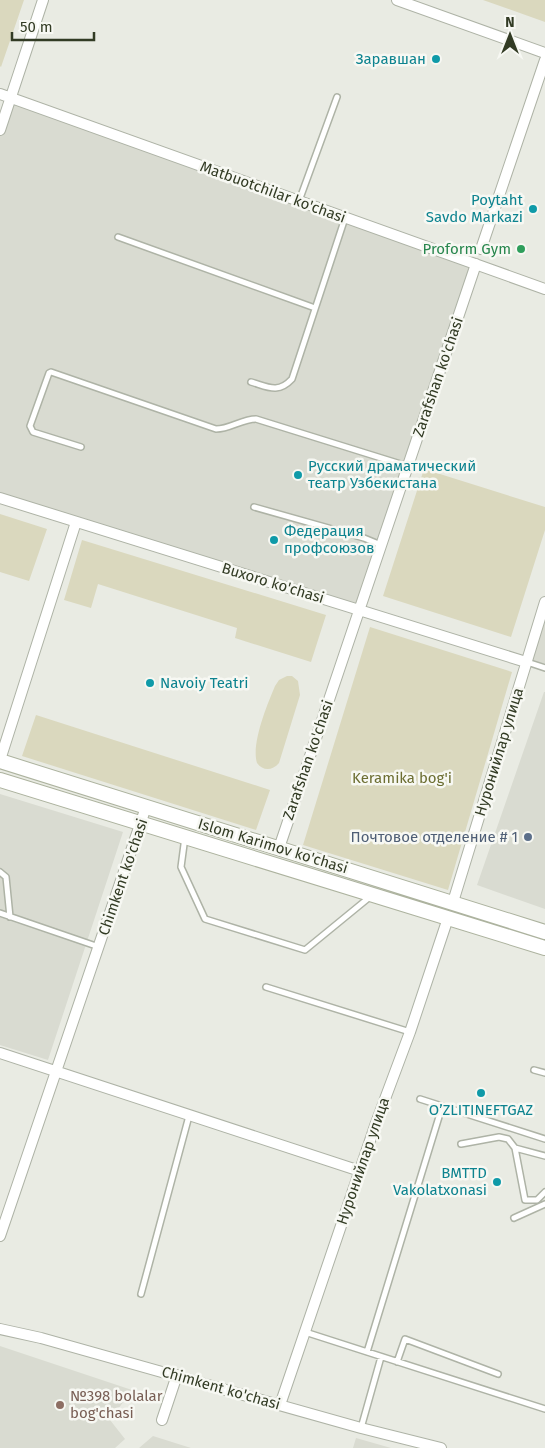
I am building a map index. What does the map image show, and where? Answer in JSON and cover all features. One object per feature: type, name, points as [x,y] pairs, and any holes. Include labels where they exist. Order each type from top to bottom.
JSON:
[{"type":"main road","name":"Islom Karimov ko'chasi","points":[[0,760],[545,932]]},
{"type":"main road","name":"Islom Karimov ko'chasi","points":[[0,780],[543,948]]},
{"type":"main road","name":"Zarafshan ko'chasi","points":[[274,864],[279,848]]},
{"type":"street","points":[[0,130],[43,0]]},
{"type":"street","points":[[397,0],[545,53]]},
{"type":"street","name":"Zarafshan ko'chasi","points":[[481,250],[545,60]]},
{"type":"street","name":"Matbuotchilar ko'chasi","points":[[0,94],[545,289]]},
{"type":"street","name":"Zarafshan ko'chasi","points":[[279,848],[476,264]]},
{"type":"street","name":"Buxoro ko'chasi","points":[[0,498],[526,662]]},
{"type":"street","points":[[0,760],[76,522]]},
{"type":"street","name":"Нуронийлар улица","points":[[453,902],[545,602]]},
{"type":"street","name":"Chimkent ko'chasi","points":[[0,1236],[146,807]]},
{"type":"street","name":"Нуронийлар улица","points":[[280,1405],[387,1090],[410,1032],[448,918]]},
{"type":"street","points":[[0,1053],[360,1171]]},
{"type":"street","name":"Chimkent ko'chasi","points":[[0,1329],[40,1338],[361,1428],[441,1448]]},
{"type":"street","points":[[162,1420],[177,1375]]},
{"type":"lane","points":[[299,201],[337,98]]},
{"type":"lane","points":[[251,382],[275,389],[285,386],[292,379],[345,218]]},
{"type":"lane","points":[[118,237],[315,308]]},
{"type":"lane","name":"Zarafshan ko'chasi","points":[[476,264],[481,250]]},
{"type":"lane","points":[[81,447],[33,432],[31,429],[30,426],[49,373],[52,372],[216,428],[222,429],[248,419],[256,419],[408,466]]},
{"type":"lane","points":[[254,507],[364,538],[381,545]]},
{"type":"lane","name":"Buxoro ko'chasi","points":[[526,662],[545,668]]},
{"type":"lane","points":[[185,836],[181,867],[205,919],[305,950],[373,894]]},
{"type":"lane","points":[[0,872],[6,876],[10,917]]},
{"type":"lane","points":[[0,890],[7,892]]},
{"type":"lane","name":"Chimkent ko'chasi","points":[[0,913],[99,947]]},
{"type":"lane","points":[[266,986],[410,1032]]},
{"type":"lane","points":[[534,1070],[545,1073]]},
{"type":"lane","points":[[420,1100],[545,1139]]},
{"type":"lane","points":[[367,1352],[442,1107]]},
{"type":"lane","points":[[141,1294],[189,1116]]},
{"type":"lane","points":[[461,1144],[499,1137],[508,1139],[515,1148],[525,1200],[537,1200],[545,1192]]},
{"type":"lane","points":[[515,1148],[545,1156]]},
{"type":"lane","points":[[514,1218],[545,1204]]},
{"type":"lane","points":[[305,1332],[545,1409]]},
{"type":"lane","points":[[397,1362],[405,1339],[498,1374]]},
{"type":"lane","points":[[361,1428],[381,1357]]},
{"type":"shaded area","points":[[11,98],[476,264],[359,610],[0,498],[0,130]]},
{"type":"shaded area","points":[[545,602],[545,668],[526,662]]},
{"type":"shaded area","points":[[545,692],[545,909],[477,885]]},
{"type":"shaded area","points":[[0,794],[123,832],[48,1060],[0,1045]]},
{"type":"shaded area","name":"№398 bolalar bog'chasi","points":[[0,1346],[132,1390],[110,1420],[125,1439],[115,1448],[0,1448]]},
{"type":"shaded area","points":[[153,1436],[191,1448],[139,1448]]},
{"type":"shaded area","points":[[356,1438],[391,1448],[353,1448]]},
{"type":"green space","points":[[0,0],[24,0],[1,67],[0,66]]},
{"type":"green space","points":[[483,0],[545,0],[545,22]]},
{"type":"green space","points":[[424,469],[545,507],[545,530],[511,637],[383,596]]},
{"type":"green space","points":[[0,514],[47,529],[29,581],[0,572]]},
{"type":"green space","points":[[82,540],[326,615],[311,662],[235,638],[237,628],[98,584],[91,608],[64,600]]},
{"type":"green space","name":"Keramika bog'i","points":[[370,627],[512,672],[448,890],[303,845]]},
{"type":"green space","points":[[292,676],[298,681],[300,695],[279,763],[271,769],[265,769],[257,763],[256,746],[258,735],[275,686],[279,680]]},
{"type":"green space","points":[[36,715],[270,790],[256,830],[22,756]]},
{"type":"place","name":"Заравшан","points":[[436,59]]},
{"type":"place","name":"Poytaht Savdo Markazi","points":[[533,209]]},
{"type":"place","name":"Proform Gym","points":[[521,249]]},
{"type":"place","name":"Русский драматический театр Узбекистана","points":[[298,475]]},
{"type":"place","name":"Федерация профсоюзов","points":[[274,540]]},
{"type":"place","name":"Navoiy Teatri","points":[[150,683]]},
{"type":"place","name":"Почтовое отделение # 1","points":[[528,837]]},
{"type":"place","name":"O’ZLITINEFTGAZ","points":[[481,1093]]},
{"type":"place","name":"BMTTD Vakolatxonasi","points":[[497,1182]]},
{"type":"place","name":"№398 bolalar bog'chasi","points":[[60,1405]]}]
